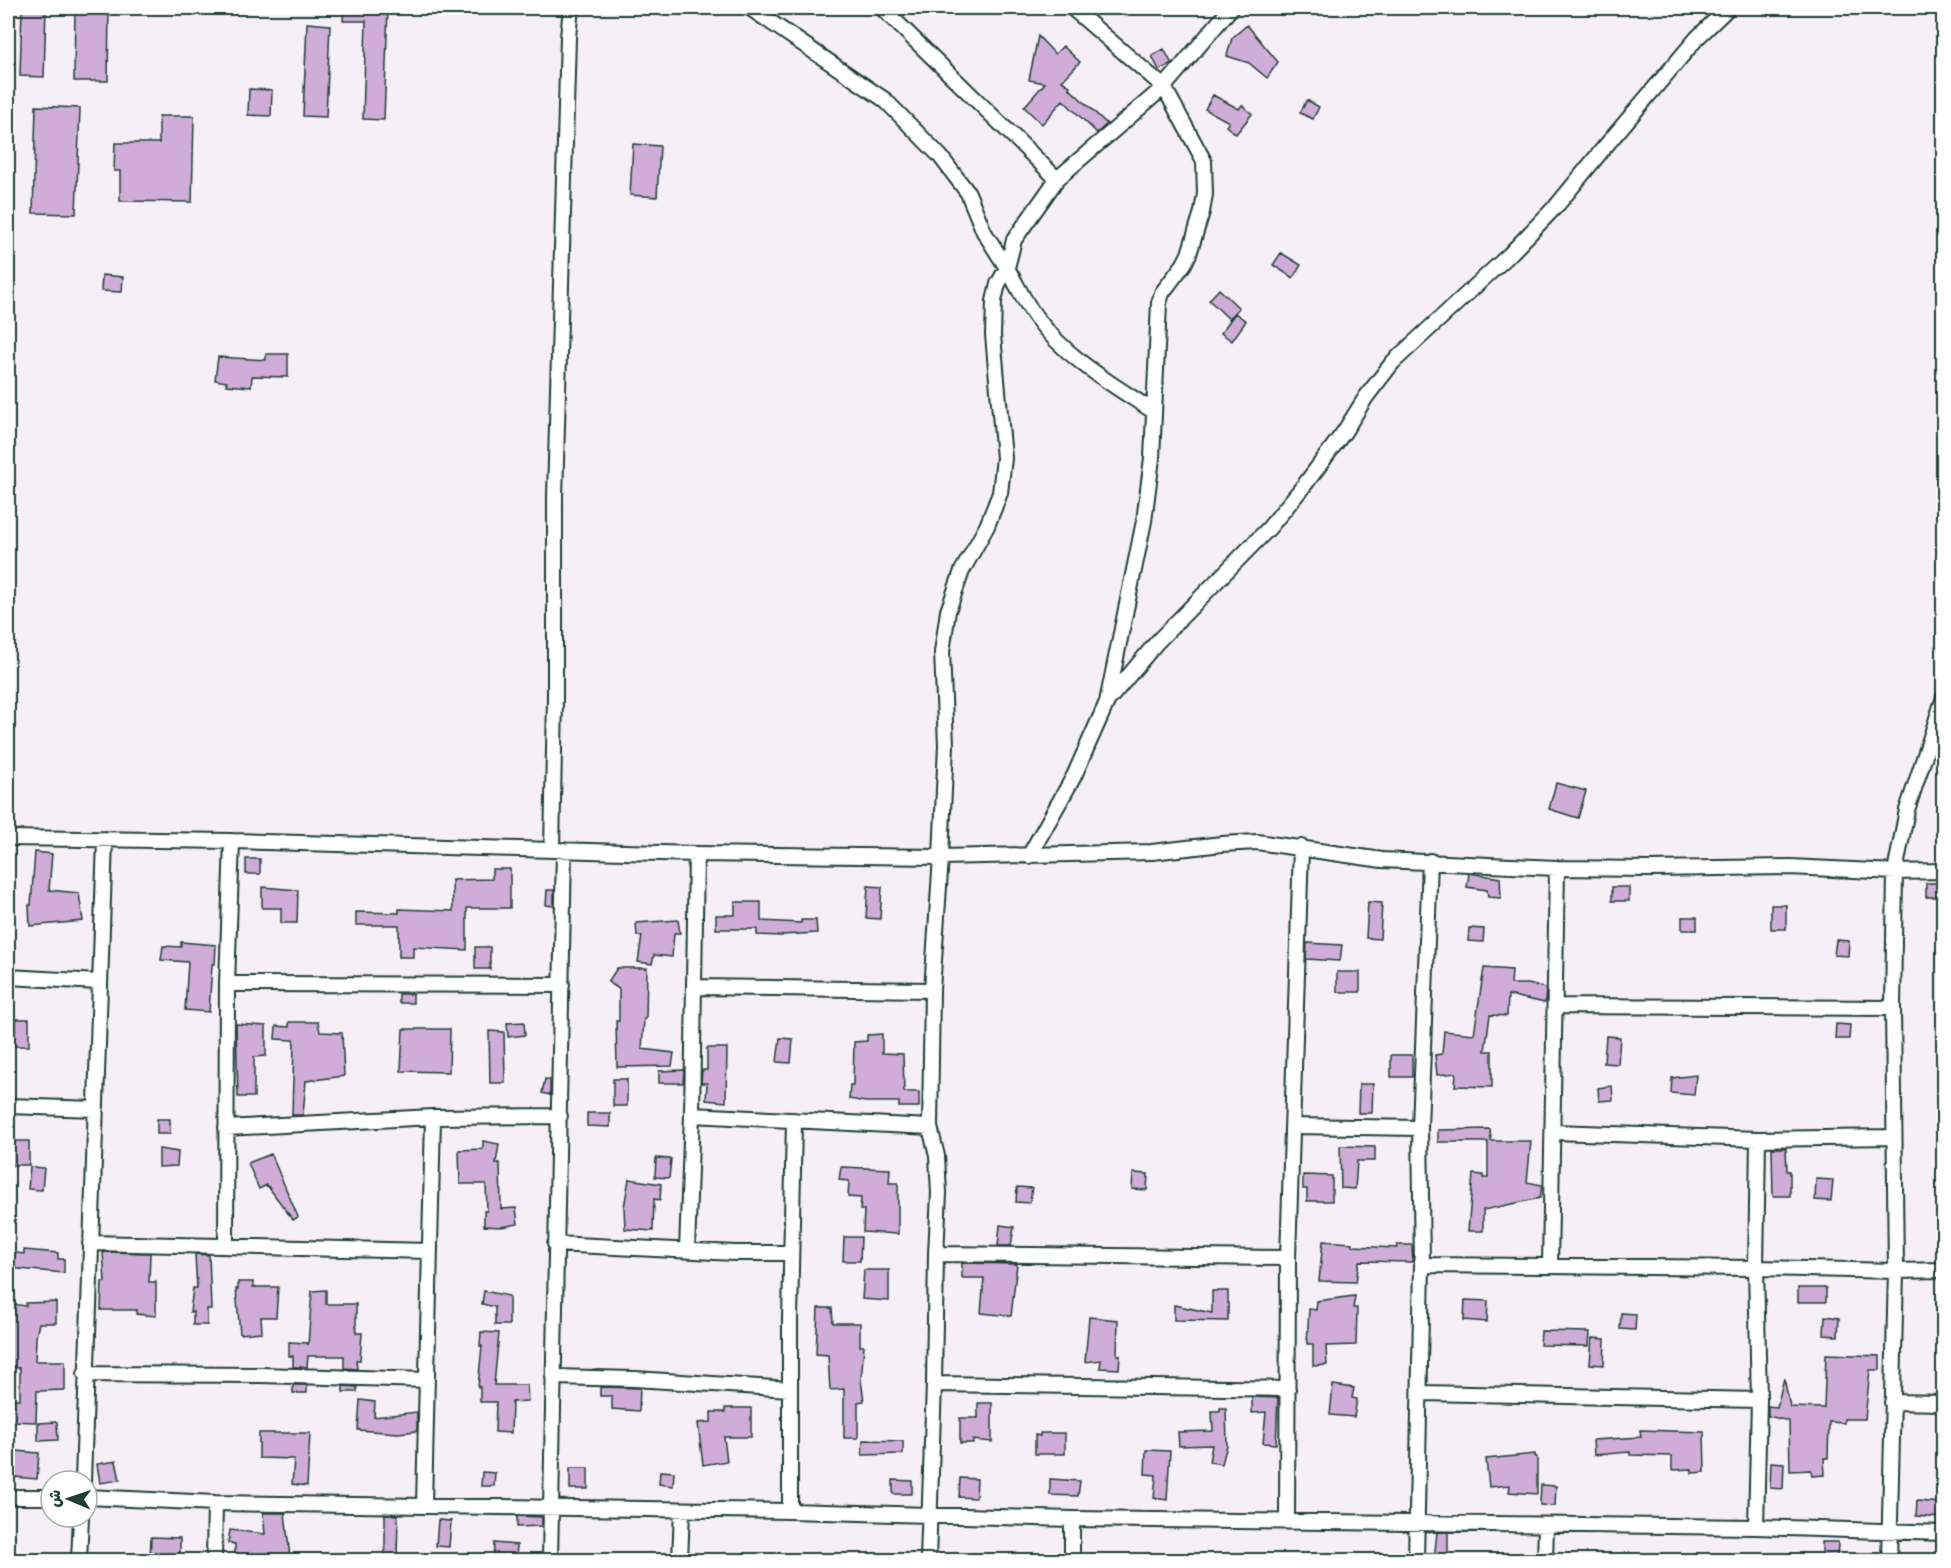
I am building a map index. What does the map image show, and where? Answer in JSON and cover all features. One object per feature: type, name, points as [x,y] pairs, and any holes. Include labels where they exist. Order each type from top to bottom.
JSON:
[{"type":"street","points":[[550,1560],[562,986],[555,700],[555,496],[568,36],[571,8]]},
{"type":"street","points":[[750,8],[885,100],[951,168],[968,193],[984,232],[1035,316],[1084,367],[1153,411]]},
{"type":"street","points":[[882,8],[1057,179]]},
{"type":"street","points":[[1029,856],[1074,777],[1107,702],[1144,521],[1152,458],[1159,303],[1162,292],[1189,255],[1206,194],[1204,161],[1164,87],[1072,8]]},
{"type":"street","points":[[928,1560],[939,1193],[937,1156],[930,1127],[932,990],[941,857],[945,745],[942,652],[948,611],[962,571],[987,526],[1000,493],[1004,458],[993,335],[994,301],[998,284],[1007,268],[1014,240],[1057,179],[1164,87],[1231,8]]},
{"type":"street","points":[[1107,702],[1157,642],[1269,528],[1313,474],[1393,362],[1509,255],[1558,204],[1697,38],[1728,8]]},
{"type":"street","points":[[1889,1560],[1896,1271],[1893,1008],[1895,872],[1907,810],[1943,699]]},
{"type":"street","points":[[8,838],[232,841],[696,854],[941,857],[1152,852],[1222,843],[1257,842],[1382,860],[1557,868],[1790,867],[1895,872],[1944,871]]},
{"type":"street","points":[[83,1469],[105,840]]},
{"type":"street","points":[[226,1245],[227,984],[232,841]]},
{"type":"street","points":[[1287,1522],[1288,1258],[1301,847]]},
{"type":"street","points":[[687,1250],[692,1115],[696,854]]},
{"type":"street","points":[[1416,1560],[1422,1265],[1420,1128],[1430,861]]},
{"type":"street","points":[[1550,1265],[1557,868]]},
{"type":"street","points":[[8,977],[99,982]]},
{"type":"street","points":[[227,984],[562,986]]},
{"type":"street","points":[[694,987],[932,990]]},
{"type":"street","points":[[1555,1006],[1893,1008]]},
{"type":"street","points":[[8,1106],[95,1109]]},
{"type":"street","points":[[692,1115],[930,1127]]},
{"type":"street","points":[[226,1128],[433,1117],[560,1116]]},
{"type":"street","points":[[424,1505],[433,1117]]},
{"type":"street","points":[[790,1511],[794,1120]]},
{"type":"street","points":[[1293,1126],[1420,1128]]},
{"type":"street","points":[[1554,1132],[1758,1139],[1894,1137]]},
{"type":"street","points":[[1755,1527],[1759,1400],[1756,1268],[1758,1139]]},
{"type":"street","points":[[90,1243],[430,1251]]},
{"type":"street","points":[[555,1244],[735,1253],[791,1253]]},
{"type":"street","points":[[936,1254],[1288,1258]]},
{"type":"street","points":[[1422,1265],[1944,1270]]},
{"type":"street","points":[[85,1374],[261,1375],[427,1380]]},
{"type":"street","points":[[553,1377],[635,1379],[790,1389]]},
{"type":"street","points":[[934,1384],[1288,1389]]},
{"type":"street","points":[[1420,1393],[1759,1400]]},
{"type":"street","points":[[1892,1402],[1944,1403]]},
{"type":"street","points":[[8,1497],[39,1497]]},
{"type":"street","points":[[99,1498],[215,1503],[790,1511],[1072,1519],[1755,1527],[1944,1533]]},
{"type":"street","points":[[214,1560],[215,1503]]},
{"type":"street","points":[[680,1560],[682,1510]]},
{"type":"street","points":[[1072,1519],[1072,1560]]},
{"type":"street","points":[[1545,1560],[1546,1525]]},
{"type":"street","points":[[79,1560],[80,1529]]},
{"type":"building","points":[[22,8],[46,8],[44,77],[20,76]]},
{"type":"building","points":[[75,8],[109,8],[108,81],[74,81]]},
{"type":"building","points":[[344,8],[388,8],[384,120],[363,119],[366,21],[343,21]]},
{"type":"building","points":[[307,23],[330,25],[326,117],[303,116]]},
{"type":"building","points":[[1247,25],[1278,62],[1267,78],[1249,63],[1227,56],[1232,38]]},
{"type":"building","points":[[1038,36],[1055,54],[1063,46],[1080,62],[1062,81],[1070,86],[1069,88],[1107,124],[1097,133],[1063,100],[1042,124],[1024,107],[1045,83],[1029,80]]},
{"type":"building","points":[[1164,49],[1172,64],[1159,70],[1152,56]]},
{"type":"building","points":[[249,89],[272,90],[271,116],[248,115]]},
{"type":"building","points":[[1213,95],[1239,109],[1242,105],[1252,114],[1236,134],[1226,126],[1229,122],[1205,109]]},
{"type":"building","points":[[1307,100],[1319,107],[1313,119],[1300,113]]},
{"type":"building","points":[[36,106],[80,108],[76,214],[33,213]]},
{"type":"building","points":[[159,116],[194,116],[192,202],[120,201],[120,171],[114,171],[115,143],[159,143]]},
{"type":"building","points":[[633,144],[660,146],[657,197],[630,195]]},
{"type":"building","points":[[1281,253],[1301,265],[1293,278],[1273,265]]},
{"type":"building","points":[[102,275],[123,277],[122,292],[101,291]]},
{"type":"building","points":[[1219,289],[1239,308],[1229,319],[1209,300]]},
{"type":"building","points":[[1235,313],[1246,321],[1232,341],[1221,333]]},
{"type":"building","points":[[266,354],[288,354],[288,377],[252,376],[251,387],[226,385],[227,382],[215,380],[218,357],[266,360]]},
{"type":"building","points":[[1556,783],[1586,791],[1578,818],[1549,809]]},
{"type":"building","points":[[35,852],[52,854],[49,890],[79,893],[83,921],[30,926],[29,905],[31,905]]},
{"type":"building","points":[[246,859],[260,859],[260,874],[246,874]]},
{"type":"building","points":[[492,869],[510,869],[510,908],[467,908],[467,950],[413,947],[413,957],[399,957],[399,925],[356,925],[356,912],[399,913],[399,909],[453,911],[452,880],[492,879]]},
{"type":"building","points":[[1469,873],[1500,878],[1501,898],[1488,897],[1487,890],[1467,887]]},
{"type":"building","points":[[1926,883],[1941,883],[1941,897],[1926,897]]},
{"type":"building","points":[[868,886],[882,887],[880,919],[866,918]]},
{"type":"building","points":[[262,887],[298,890],[297,923],[281,923],[281,908],[262,908]]},
{"type":"building","points":[[1612,887],[1629,887],[1629,901],[1612,901]]},
{"type":"building","points":[[547,890],[554,890],[554,906],[546,905]]},
{"type":"building","points":[[735,902],[761,902],[761,921],[801,923],[801,920],[816,920],[817,933],[782,936],[757,935],[757,929],[716,929],[716,915],[735,915]]},
{"type":"building","points":[[1368,902],[1382,903],[1380,939],[1366,938]]},
{"type":"building","points":[[1771,905],[1786,905],[1786,929],[1771,929]]},
{"type":"building","points":[[1682,917],[1697,917],[1697,930],[1682,930]]},
{"type":"building","points":[[678,920],[680,933],[674,933],[672,957],[654,955],[652,964],[638,962],[642,936],[637,936],[636,923]]},
{"type":"building","points":[[1469,928],[1484,929],[1483,942],[1468,941]]},
{"type":"building","points":[[1836,940],[1849,941],[1848,956],[1834,955]]},
{"type":"building","points":[[181,942],[216,945],[215,964],[212,964],[209,1012],[185,1010],[188,962],[161,960],[163,946],[181,947]]},
{"type":"building","points":[[1307,943],[1342,945],[1340,961],[1306,959]]},
{"type":"building","points":[[475,947],[490,947],[490,969],[475,969]]},
{"type":"building","points":[[617,968],[647,968],[646,1019],[644,1019],[642,1049],[674,1053],[672,1066],[617,1067],[616,1021],[619,1021],[619,989],[608,982]]},
{"type":"building","points":[[1484,968],[1512,970],[1511,984],[1528,984],[1546,988],[1545,1003],[1508,995],[1507,1016],[1490,1015],[1485,1051],[1492,1051],[1492,1087],[1455,1086],[1456,1073],[1437,1075],[1435,1055],[1442,1054],[1444,1031],[1474,1034]]},
{"type":"building","points":[[1337,972],[1360,972],[1360,992],[1337,992]]},
{"type":"building","points":[[399,994],[413,994],[413,1003],[399,1003]]},
{"type":"building","points":[[15,1019],[29,1019],[29,1046],[14,1046]]},
{"type":"building","points":[[289,1022],[318,1022],[320,1032],[342,1033],[344,1076],[306,1081],[303,1115],[292,1115],[293,1040],[275,1039],[276,1026],[289,1027]]},
{"type":"building","points":[[524,1022],[525,1035],[508,1037],[507,1023]]},
{"type":"building","points":[[236,1024],[266,1026],[266,1056],[254,1057],[254,1097],[238,1097]]},
{"type":"building","points":[[1836,1024],[1850,1025],[1849,1039],[1835,1039]]},
{"type":"building","points":[[403,1029],[450,1029],[449,1072],[401,1071]]},
{"type":"building","points":[[489,1031],[504,1032],[505,1083],[490,1083]]},
{"type":"building","points":[[882,1034],[882,1053],[903,1054],[904,1092],[919,1092],[919,1107],[899,1107],[899,1102],[865,1102],[849,1099],[850,1085],[853,1085],[854,1042],[867,1041],[867,1035]]},
{"type":"building","points":[[1606,1036],[1620,1037],[1618,1064],[1604,1063]]},
{"type":"building","points":[[780,1038],[793,1039],[791,1063],[777,1062]]},
{"type":"building","points":[[707,1048],[727,1048],[726,1102],[706,1100],[707,1083],[701,1083],[702,1070],[707,1070]]},
{"type":"building","points":[[1391,1055],[1412,1055],[1412,1077],[1391,1077]]},
{"type":"building","points":[[684,1070],[683,1083],[659,1083],[659,1071]]},
{"type":"building","points":[[1696,1075],[1694,1095],[1671,1093],[1672,1078]]},
{"type":"building","points":[[545,1079],[550,1080],[550,1095],[542,1093]]},
{"type":"building","points":[[613,1079],[627,1079],[627,1106],[613,1106]]},
{"type":"building","points":[[1359,1084],[1373,1084],[1372,1113],[1358,1113]]},
{"type":"building","points":[[1612,1086],[1613,1100],[1599,1101],[1598,1088]]},
{"type":"building","points":[[587,1113],[610,1113],[610,1127],[587,1126]]},
{"type":"building","points":[[157,1119],[170,1119],[170,1134],[157,1134]]},
{"type":"building","points":[[1490,1129],[1491,1141],[1531,1141],[1527,1182],[1542,1185],[1540,1198],[1483,1210],[1483,1231],[1468,1231],[1473,1174],[1488,1178],[1488,1142],[1438,1142],[1438,1130]]},
{"type":"building","points":[[8,1141],[29,1141],[29,1165],[8,1165]]},
{"type":"building","points":[[483,1141],[499,1144],[496,1163],[500,1163],[501,1209],[516,1208],[518,1224],[501,1227],[484,1226],[484,1211],[487,1211],[486,1184],[460,1184],[459,1150],[483,1149]]},
{"type":"building","points":[[1340,1146],[1375,1147],[1375,1161],[1357,1161],[1355,1189],[1341,1188]]},
{"type":"building","points":[[1772,1148],[1786,1148],[1787,1171],[1790,1171],[1790,1196],[1773,1196]]},
{"type":"building","points":[[159,1149],[178,1152],[177,1166],[159,1167]]},
{"type":"building","points":[[271,1154],[298,1217],[293,1220],[267,1185],[259,1189],[248,1163]]},
{"type":"building","points":[[656,1158],[671,1159],[669,1178],[655,1177]]},
{"type":"building","points":[[30,1167],[44,1168],[42,1190],[28,1189]]},
{"type":"building","points":[[841,1167],[890,1169],[889,1183],[898,1183],[898,1234],[863,1232],[864,1210],[860,1210],[861,1198],[848,1197],[849,1181],[839,1180]]},
{"type":"building","points":[[1133,1173],[1148,1174],[1147,1190],[1132,1189]]},
{"type":"building","points":[[1303,1175],[1332,1176],[1332,1201],[1307,1201],[1307,1189],[1303,1189]]},
{"type":"building","points":[[629,1179],[661,1184],[660,1200],[654,1199],[653,1231],[625,1229],[624,1207]]},
{"type":"building","points":[[1816,1179],[1833,1180],[1831,1201],[1815,1200]]},
{"type":"building","points":[[1017,1187],[1032,1188],[1030,1203],[1016,1202]]},
{"type":"building","points":[[1000,1225],[1014,1227],[1011,1246],[998,1246]]},
{"type":"building","points":[[844,1237],[861,1237],[860,1261],[843,1261]]},
{"type":"building","points":[[1323,1241],[1352,1243],[1352,1246],[1397,1248],[1397,1245],[1412,1245],[1413,1262],[1359,1261],[1356,1282],[1319,1281]]},
{"type":"building","points":[[24,1250],[58,1253],[58,1259],[64,1259],[64,1273],[8,1268],[10,1252],[24,1254]]},
{"type":"building","points":[[103,1252],[150,1253],[149,1282],[156,1282],[156,1316],[136,1314],[137,1310],[101,1310],[102,1282],[105,1282]]},
{"type":"building","points":[[195,1254],[209,1255],[211,1309],[207,1309],[207,1325],[193,1325],[193,1312],[190,1312],[193,1288],[197,1288]]},
{"type":"building","points":[[962,1263],[1017,1264],[1011,1316],[981,1313],[984,1278],[962,1278]]},
{"type":"building","points":[[864,1270],[889,1270],[889,1301],[862,1299]]},
{"type":"building","points":[[238,1282],[253,1282],[253,1287],[278,1287],[276,1317],[261,1317],[262,1332],[240,1334],[236,1289],[238,1289]]},
{"type":"building","points":[[1798,1288],[1826,1288],[1826,1302],[1798,1302]]},
{"type":"building","points":[[326,1290],[326,1304],[356,1304],[356,1333],[362,1333],[360,1360],[356,1360],[357,1369],[344,1368],[344,1356],[308,1356],[307,1367],[293,1367],[293,1356],[289,1356],[289,1342],[308,1343],[308,1345],[312,1291]]},
{"type":"building","points":[[484,1291],[509,1296],[509,1325],[495,1325],[495,1307],[482,1304]]},
{"type":"building","points":[[1212,1291],[1228,1291],[1228,1321],[1174,1320],[1174,1305],[1212,1313]]},
{"type":"building","points":[[1355,1296],[1353,1308],[1357,1308],[1356,1345],[1326,1346],[1327,1365],[1313,1366],[1313,1344],[1307,1344],[1309,1309],[1316,1310],[1317,1301]]},
{"type":"building","points":[[1465,1300],[1488,1301],[1487,1322],[1464,1320]]},
{"type":"building","points":[[56,1302],[56,1323],[39,1323],[35,1361],[65,1361],[65,1390],[37,1391],[36,1422],[8,1421],[8,1399],[20,1399],[20,1368],[8,1367],[11,1304],[26,1306],[26,1303]]},
{"type":"building","points":[[818,1308],[832,1308],[833,1323],[860,1323],[860,1346],[864,1346],[861,1380],[864,1401],[858,1402],[858,1438],[844,1438],[844,1389],[830,1390],[828,1355],[816,1354]]},
{"type":"building","points":[[1621,1313],[1636,1314],[1635,1330],[1620,1329]]},
{"type":"building","points":[[1825,1316],[1839,1318],[1838,1336],[1824,1335]]},
{"type":"building","points":[[1089,1317],[1118,1320],[1119,1369],[1100,1368],[1101,1360],[1085,1362]]},
{"type":"building","points":[[1541,1331],[1590,1332],[1589,1346],[1540,1345]]},
{"type":"building","points":[[481,1332],[499,1333],[494,1385],[527,1385],[528,1401],[512,1402],[511,1433],[495,1432],[496,1402],[480,1402],[480,1387],[478,1387]]},
{"type":"building","points":[[1592,1338],[1605,1339],[1604,1365],[1590,1364]]},
{"type":"building","points":[[1826,1354],[1880,1356],[1880,1370],[1870,1370],[1865,1419],[1844,1419],[1844,1423],[1829,1422],[1828,1458],[1824,1458],[1825,1475],[1812,1476],[1811,1470],[1790,1471],[1789,1421],[1768,1416],[1768,1406],[1777,1407],[1784,1378],[1790,1407],[1824,1408]]},
{"type":"building","points":[[293,1385],[307,1385],[307,1393],[293,1393]]},
{"type":"building","points":[[1333,1385],[1354,1388],[1352,1398],[1357,1399],[1354,1417],[1330,1415]]},
{"type":"building","points":[[343,1386],[357,1387],[357,1392],[343,1392]]},
{"type":"building","points":[[600,1387],[640,1388],[639,1411],[612,1409],[612,1396],[600,1396]]},
{"type":"building","points":[[1252,1397],[1278,1398],[1276,1444],[1263,1443],[1266,1412],[1252,1413]]},
{"type":"building","points":[[360,1400],[375,1402],[374,1417],[417,1412],[417,1431],[398,1433],[358,1430]]},
{"type":"building","points":[[978,1403],[992,1403],[992,1442],[973,1440],[973,1443],[960,1443],[960,1418],[978,1418]]},
{"type":"building","points":[[725,1408],[751,1408],[751,1437],[724,1437],[727,1461],[703,1465],[698,1423],[711,1422],[711,1412],[725,1412]]},
{"type":"building","points":[[1220,1408],[1226,1408],[1227,1445],[1222,1464],[1209,1462],[1212,1445],[1179,1446],[1178,1432],[1213,1431],[1212,1411],[1220,1411]]},
{"type":"building","points":[[57,1422],[58,1440],[38,1441],[38,1423]]},
{"type":"building","points":[[1640,1430],[1704,1432],[1705,1472],[1692,1473],[1692,1469],[1672,1470],[1672,1456],[1630,1455],[1630,1452],[1594,1455],[1593,1440],[1641,1437]]},
{"type":"building","points":[[259,1433],[310,1433],[307,1486],[292,1484],[294,1459],[259,1458]]},
{"type":"building","points":[[1040,1433],[1065,1433],[1065,1454],[1035,1454],[1035,1435],[1040,1436]]},
{"type":"building","points":[[863,1440],[903,1441],[903,1454],[862,1455]]},
{"type":"building","points":[[1146,1450],[1170,1451],[1167,1500],[1154,1498],[1156,1475],[1145,1474]]},
{"type":"building","points":[[16,1451],[39,1453],[37,1479],[14,1477]]},
{"type":"building","points":[[1535,1454],[1537,1457],[1537,1494],[1509,1492],[1510,1485],[1489,1487],[1486,1459]]},
{"type":"building","points":[[116,1461],[120,1480],[100,1483],[97,1464]]},
{"type":"building","points":[[1771,1462],[1784,1463],[1783,1489],[1770,1488]]},
{"type":"building","points":[[570,1468],[588,1468],[588,1489],[570,1489]]},
{"type":"building","points":[[660,1471],[674,1472],[673,1486],[659,1484]]},
{"type":"building","points":[[482,1472],[495,1473],[494,1486],[481,1486]]},
{"type":"building","points":[[960,1478],[977,1479],[976,1498],[959,1497]]},
{"type":"building","points":[[1050,1479],[1080,1481],[1078,1496],[1050,1495]]},
{"type":"building","points":[[893,1480],[912,1481],[912,1494],[893,1494]]},
{"type":"building","points":[[1541,1485],[1556,1486],[1555,1506],[1540,1505]]},
{"type":"building","points":[[1917,1501],[1942,1503],[1941,1518],[1916,1516]]},
{"type":"building","points":[[263,1513],[285,1513],[290,1558],[235,1558],[235,1544],[228,1543],[230,1530],[265,1534]]},
{"type":"building","points":[[385,1514],[398,1515],[397,1560],[385,1560]]},
{"type":"building","points":[[517,1516],[542,1517],[542,1526],[517,1527]]},
{"type":"building","points":[[438,1520],[451,1521],[449,1547],[436,1546]]},
{"type":"building","points":[[1437,1532],[1448,1532],[1448,1560],[1434,1560]]},
{"type":"building","points":[[151,1537],[180,1538],[180,1560],[150,1560]]},
{"type":"building","points":[[1822,1542],[1838,1542],[1837,1560],[1822,1560]]},
{"type":"building","points":[[494,1543],[517,1545],[516,1560],[493,1560]]}]
